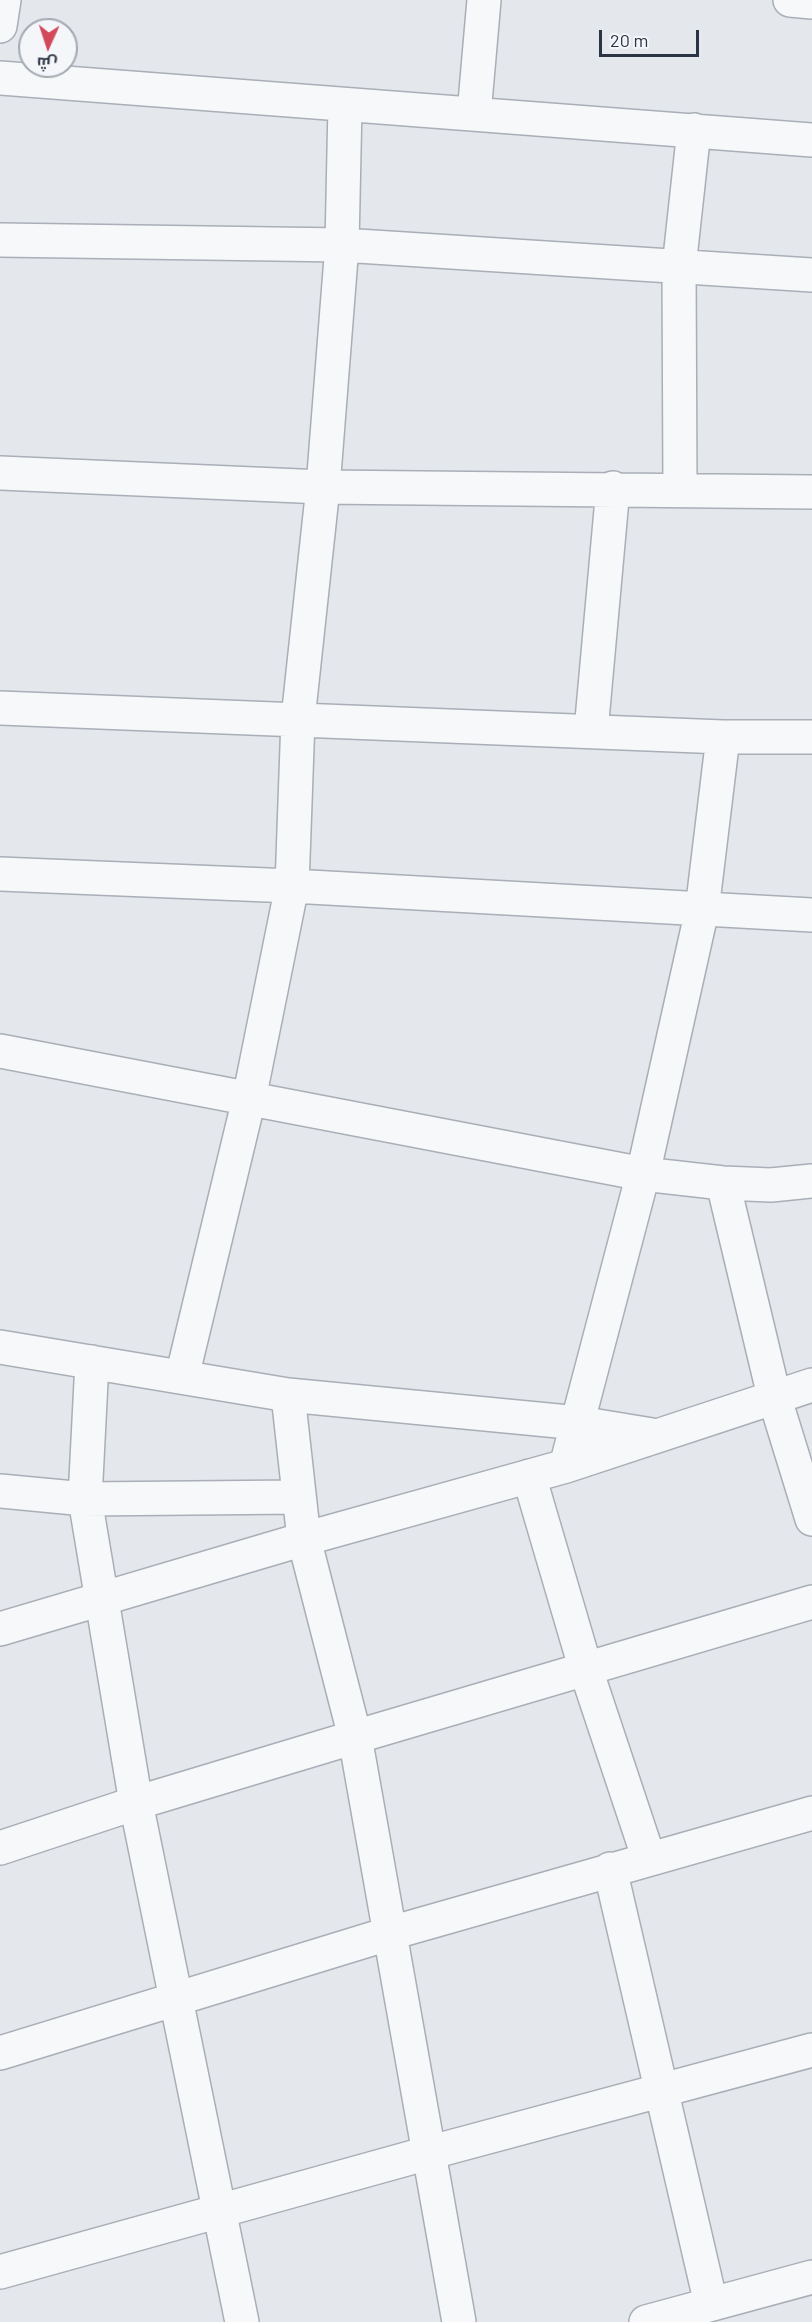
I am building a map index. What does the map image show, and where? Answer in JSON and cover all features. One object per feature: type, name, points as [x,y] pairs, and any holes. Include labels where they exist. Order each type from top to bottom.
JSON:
[{"type":"street","points":[[0,26],[4,0]]},
{"type":"street","points":[[474,114],[484,0]]},
{"type":"street","points":[[790,0],[812,2]]},
{"type":"street","points":[[0,78],[812,140]]},
{"type":"street","points":[[182,1377],[249,1099],[292,886],[298,719],[323,487],[342,245],[345,105]]},
{"type":"street","points":[[680,489],[679,267],[694,130]]},
{"type":"street","points":[[0,240],[342,245],[812,275]]},
{"type":"street","points":[[0,473],[323,487],[614,488],[812,492]]},
{"type":"street","points":[[591,731],[614,488]]},
{"type":"street","points":[[0,708],[723,737],[812,737]]},
{"type":"street","points":[[566,1466],[643,1174],[702,910],[723,737]]},
{"type":"street","points":[[0,874],[292,886],[812,915]]},
{"type":"street","points":[[0,1051],[643,1174],[723,1183],[771,1185],[812,1181]]},
{"type":"street","points":[[723,1183],[774,1396],[812,1519]]},
{"type":"street","points":[[0,1347],[288,1395],[579,1423],[655,1436]]},
{"type":"street","points":[[92,1362],[85,1499],[136,1803],[242,2322]]},
{"type":"street","points":[[0,1629],[304,1539],[566,1466],[812,1385]]},
{"type":"street","points":[[288,1395],[304,1539],[355,1737],[459,2322]]},
{"type":"street","points":[[529,1476],[586,1670],[649,1858]]},
{"type":"street","points":[[0,1491],[85,1499],[298,1497]]},
{"type":"street","points":[[0,1848],[136,1803],[812,1602]]},
{"type":"street","points":[[0,2053],[391,1933],[812,1813]]},
{"type":"street","points":[[610,1869],[711,2304]]},
{"type":"street","points":[[0,2272],[428,2153],[812,2050]]},
{"type":"street","points":[[646,2322],[812,2277]]}]
